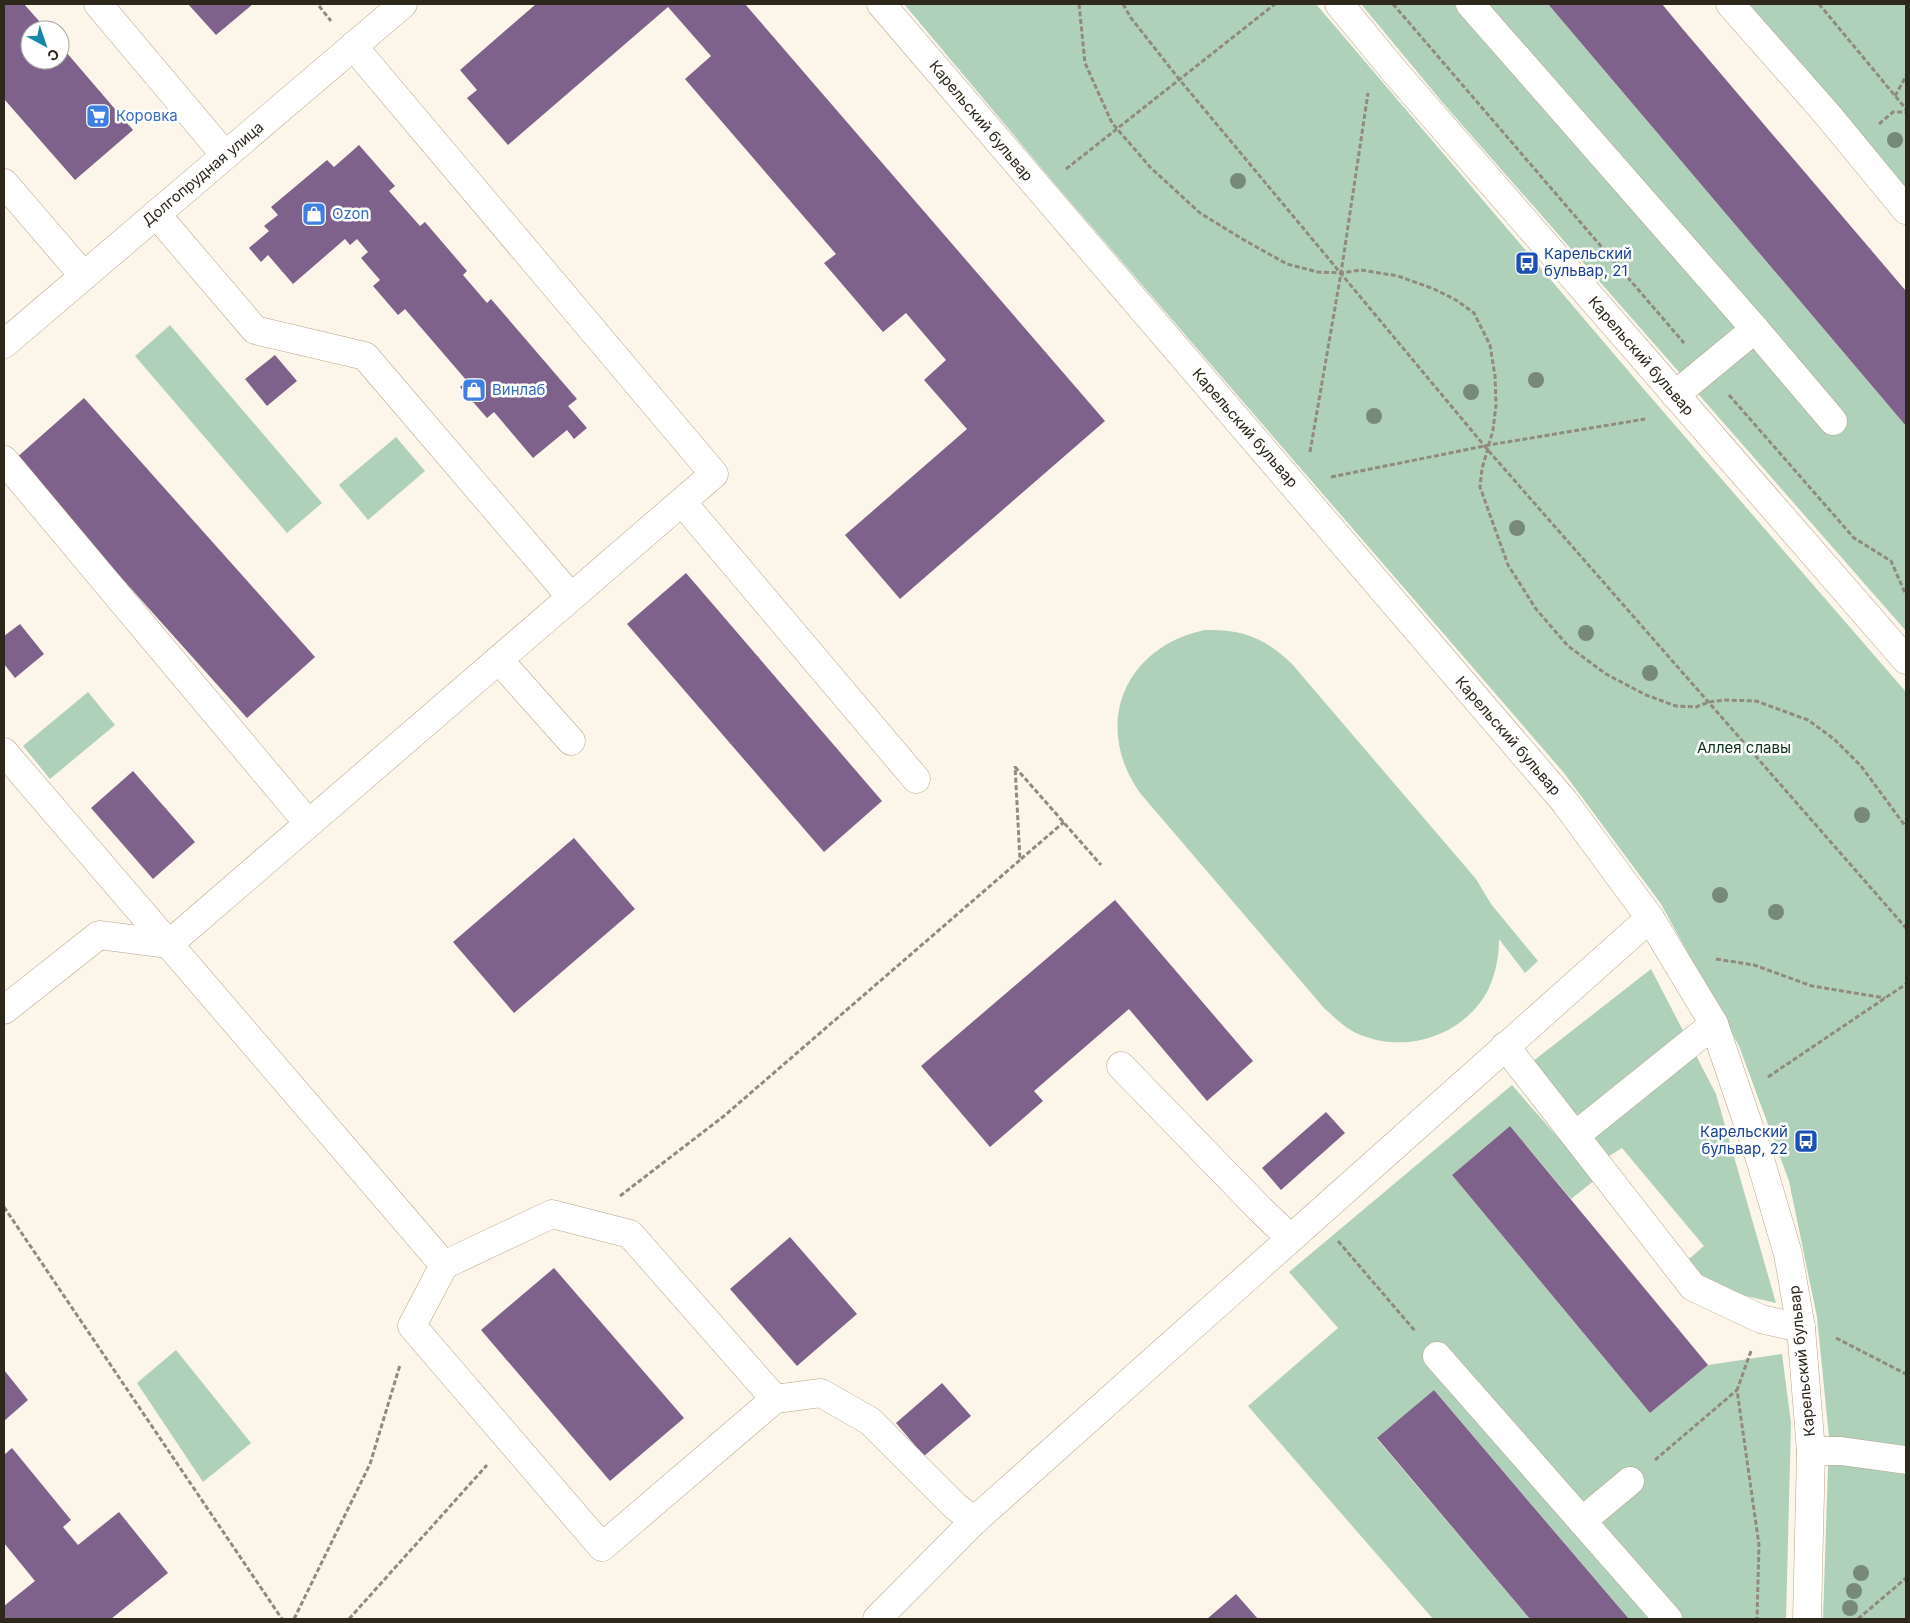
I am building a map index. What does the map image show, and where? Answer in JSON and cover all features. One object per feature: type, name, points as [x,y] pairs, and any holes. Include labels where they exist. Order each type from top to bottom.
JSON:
[{"type":"street","points":[[98,4],[225,155]]},
{"type":"street","name":"Долгопрудная улица","points":[[8,331],[84,276],[403,4]]},
{"type":"street","name":"Карельский бульвар","points":[[881,4],[1564,801],[1650,918],[1714,1024],[1760,1159],[1788,1254],[1801,1328],[1811,1451],[1807,1619]]},
{"type":"street","name":"Карельский бульвар","points":[[1339,4],[1396,73],[1906,660]]},
{"type":"street","points":[[1470,4],[1755,329],[1833,421]]},
{"type":"street","points":[[1730,4],[1827,114],[1906,210]]},
{"type":"street","points":[[4,1010],[99,934],[169,944],[714,474],[353,46]]},
{"type":"street","points":[[4,183],[84,276]]},
{"type":"street","points":[[156,214],[255,330],[365,356],[572,597]]},
{"type":"street","points":[[1675,395],[1755,329]]},
{"type":"street","points":[[4,460],[308,823]]},
{"type":"street","points":[[682,502],[916,779]]},
{"type":"street","points":[[499,660],[571,740]]},
{"type":"street","points":[[4,752],[444,1265]]},
{"type":"street","points":[[877,1619],[974,1521],[1650,918]]},
{"type":"street","points":[[1576,1135],[1714,1024]]},
{"type":"street","points":[[1505,1046],[1693,1286],[1761,1319],[1801,1328]]},
{"type":"street","points":[[1121,1066],[1290,1238]]},
{"type":"street","points":[[775,1399],[630,1234],[552,1214],[444,1265],[412,1326],[602,1547],[775,1399],[821,1394],[870,1421],[955,1506],[974,1521]]},
{"type":"street","points":[[1437,1356],[1668,1619]]},
{"type":"street","points":[[1811,1451],[1841,1451],[1906,1460]]},
{"type":"street","points":[[1582,1521],[1630,1481]]},
{"type":"path","points":[[1079,4],[1085,63],[1116,128],[1150,167],[1200,213],[1287,264],[1318,272],[1341,273],[1362,270],[1398,276],[1434,289],[1456,300],[1474,313],[1490,345],[1495,376],[1496,405],[1493,430],[1487,447],[1480,487],[1508,565],[1536,608],[1568,646],[1606,674],[1646,695],[1676,706],[1696,707],[1708,702],[1725,700],[1756,701],[1808,720],[1834,738],[1861,766],[1906,827]]},
{"type":"path","points":[[1123,4],[1131,18],[1180,79],[1487,447],[1906,928]]},
{"type":"path","points":[[1041,192],[1116,128],[1275,4]]},
{"type":"path","points":[[1393,4],[1854,538],[1891,561],[1906,595]]},
{"type":"path","points":[[1819,4],[1906,111]]},
{"type":"path","points":[[319,6],[335,25]]},
{"type":"path","points":[[1895,96],[1906,76]]},
{"type":"path","points":[[1309,458],[1341,273],[1369,93]]},
{"type":"path","points":[[1893,112],[1906,111]]},
{"type":"path","points":[[1326,478],[1645,419]]},
{"type":"path","points":[[1020,860],[1015,766],[1101,865]]},
{"type":"path","points":[[587,1223],[724,1116],[1064,822]]},
{"type":"path","points":[[1710,958],[1754,965],[1812,986],[1885,998]]},
{"type":"path","points":[[1767,1078],[1906,984]]},
{"type":"path","points":[[4,1207],[282,1619]]},
{"type":"path","points":[[1316,1215],[1437,1356]]},
{"type":"path","points":[[1757,1619],[1759,1545],[1738,1390],[1761,1319]]},
{"type":"path","points":[[294,1619],[370,1464],[412,1326]]},
{"type":"path","points":[[1836,1338],[1906,1374]]},
{"type":"path","points":[[1630,1481],[1738,1390]]},
{"type":"path","points":[[349,1619],[510,1439]]},
{"type":"path","points":[[1858,1619],[1906,1578]]},
{"type":"green space","name":"Аллея славы","points":[[904,4],[1316,4],[1648,394],[1906,692],[1906,1619],[1823,1619],[1829,1437],[1817,1317],[1789,1181],[1739,1046],[1661,904],[1564,773],[1054,183]]},
{"type":"green space","points":[[1361,4],[1548,4],[1906,426],[1906,631],[1443,103]]},
{"type":"green space","points":[[1740,4],[1906,4],[1906,197]]},
{"type":"green space","points":[[170,325],[322,503],[287,533],[135,356]]},
{"type":"green space","points":[[396,437],[425,471],[368,520],[339,485]]},
{"type":"green space","points":[[1205,630],[1231,631],[1253,637],[1272,648],[1292,664],[1476,879],[1491,904],[1538,961],[1525,973],[1499,939],[1498,958],[1494,976],[1478,1005],[1465,1019],[1448,1030],[1411,1042],[1373,1039],[1354,1032],[1324,1008],[1140,793],[1126,767],[1119,741],[1118,716],[1124,692],[1136,671],[1154,653],[1177,639]]},
{"type":"green space","points":[[88,692],[115,725],[50,779],[23,746]]},
{"type":"green space","points":[[1651,969],[1716,1094],[1776,1303],[1707,1287],[1683,1264],[1704,1246],[1622,1148],[1609,1156],[1532,1062]]},
{"type":"green space","points":[[1512,1085],[1595,1180],[1571,1199],[1510,1126],[1452,1175],[1650,1413],[1708,1365],[1782,1354],[1791,1423],[1786,1619],[1629,1619],[1434,1390],[1377,1439],[1530,1619],[1433,1619],[1248,1406],[1338,1328],[1289,1272]]},
{"type":"green space","points":[[176,1350],[251,1443],[203,1482],[137,1383]]},
{"type":"building","points":[[4,4],[24,4],[38,20],[20,20],[20,70],[70,70],[70,57],[133,130],[75,180],[4,99]]},
{"type":"building","points":[[188,4],[253,4],[216,35]]},
{"type":"building","points":[[536,4],[745,4],[1105,421],[900,599],[845,535],[967,429],[924,380],[946,360],[906,313],[883,332],[824,263],[836,254],[685,79],[711,56],[668,7],[508,145],[467,98],[477,90],[460,70]]},
{"type":"building","points":[[1548,4],[1662,4],[1906,291],[1906,426]]},
{"type":"building","points":[[359,145],[395,186],[389,191],[420,226],[425,222],[467,271],[463,275],[487,303],[491,299],[577,399],[568,406],[587,428],[574,439],[567,430],[533,458],[494,412],[487,418],[460,387],[467,381],[405,309],[398,315],[373,286],[380,280],[361,258],[368,252],[357,239],[350,245],[345,239],[293,284],[268,255],[261,262],[249,248],[269,231],[264,226],[278,215],[271,207],[327,160],[334,167]]},
{"type":"building","points":[[275,355],[297,381],[267,406],[245,379]]},
{"type":"building","points":[[84,398],[315,657],[247,718],[15,459]]},
{"type":"building","points":[[686,573],[882,801],[824,852],[627,624]]},
{"type":"building","points":[[20,624],[44,654],[15,678],[4,664],[4,636]]},
{"type":"building","points":[[133,771],[195,842],[153,879],[91,808]]},
{"type":"building","points":[[574,838],[635,909],[514,1013],[453,942]]},
{"type":"building","points":[[1115,900],[1253,1061],[1207,1101],[1129,1009],[1034,1091],[1043,1101],[990,1147],[921,1066]]},
{"type":"building","points":[[1326,1112],[1345,1133],[1281,1190],[1262,1168]]},
{"type":"building","points":[[1510,1126],[1708,1365],[1650,1413],[1452,1175]]},
{"type":"building","points":[[790,1237],[857,1314],[797,1366],[730,1289]]},
{"type":"building","points":[[554,1268],[684,1418],[610,1481],[481,1330]]},
{"type":"building","points":[[4,1370],[28,1400],[4,1421]]},
{"type":"building","points":[[942,1383],[971,1416],[924,1456],[896,1423]]},
{"type":"building","points":[[1434,1390],[1629,1619],[1530,1619],[1377,1438]]},
{"type":"building","points":[[12,1448],[71,1520],[63,1527],[78,1545],[119,1512],[168,1573],[111,1619],[4,1619],[4,1606],[35,1581],[4,1543],[4,1455]]},
{"type":"building","points":[[1236,1594],[1258,1619],[1207,1619]]},
{"type":"place","name":"Коровка","points":[[98,116]]},
{"type":"place","name":"Ozon","points":[[314,214]]},
{"type":"place","name":"Карельский бульвар, 21","points":[[1527,263]]},
{"type":"place","name":"Винлаб","points":[[474,390]]},
{"type":"place","name":"Карельский бульвар, 22","points":[[1806,1141]]}]
